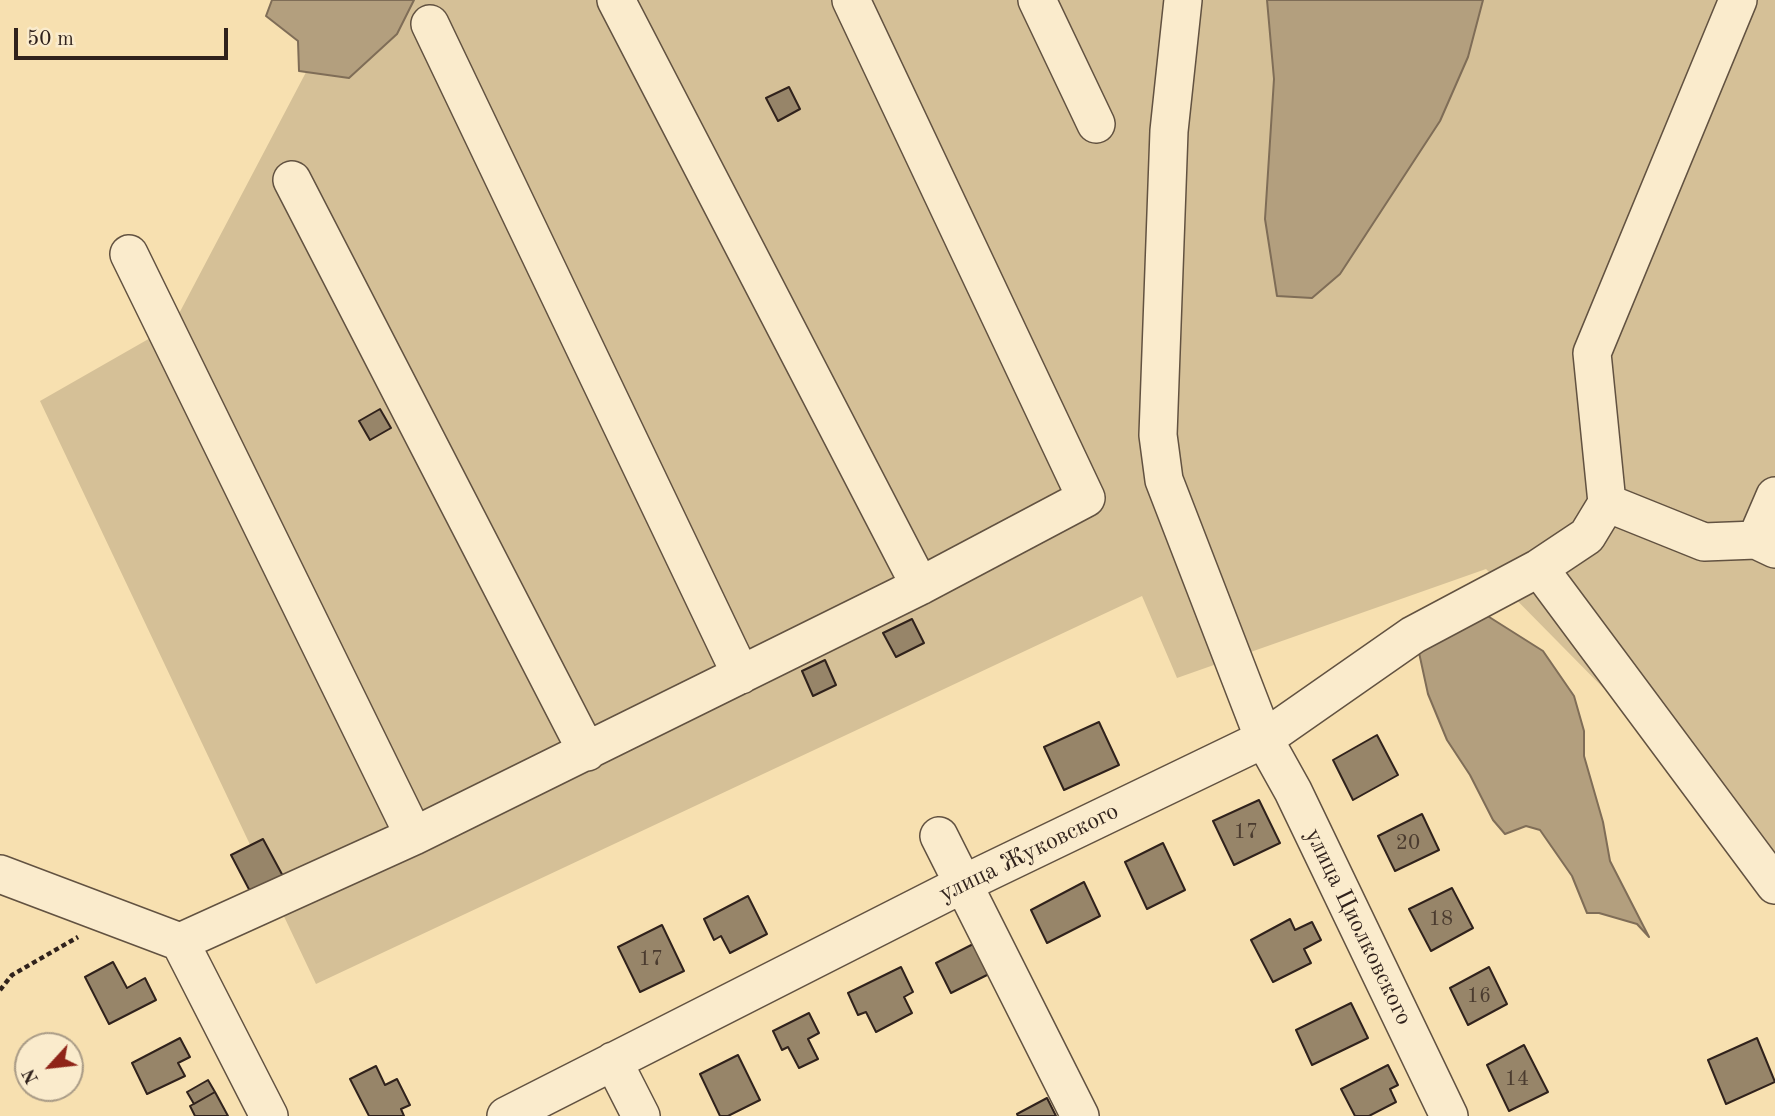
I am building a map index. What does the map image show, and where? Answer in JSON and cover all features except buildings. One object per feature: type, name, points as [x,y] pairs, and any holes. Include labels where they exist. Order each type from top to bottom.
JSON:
[{"type":"street","points":[[616,0],[920,586]]},
{"type":"street","points":[[180,942],[414,836],[587,752],[920,586],[1086,498],[851,0]]},
{"type":"street","points":[[1037,0],[1096,124]]},
{"type":"street","name":"улица Циолковского","points":[[1183,0],[1169,131],[1158,435],[1164,480],[1264,739],[1300,804],[1449,1116]]},
{"type":"street","points":[[1738,0],[1592,353],[1607,503],[1704,542],[1765,544],[1775,496]]},
{"type":"street","points":[[430,24],[741,675]]},
{"type":"street","points":[[292,180],[587,752]]},
{"type":"street","points":[[129,254],[414,836]]},
{"type":"street","name":"улица Жуковского","points":[[506,1116],[963,884],[1264,739],[1413,635],[1539,568],[1587,536],[1607,503]]},
{"type":"street","points":[[1539,568],[1775,885]]},
{"type":"street","points":[[939,836],[1080,1116]]},
{"type":"street","points":[[0,874],[180,942],[269,1116]]},
{"type":"street","points":[[613,1061],[641,1116]]},
{"type":"path","points":[[0,990],[12,975],[84,934],[92,909]]},
{"type":"shaded area","points":[[272,0],[414,0],[397,34],[349,78],[299,71],[298,41],[266,16]]},
{"type":"shaded area","points":[[344,0],[1775,0],[1775,862],[1486,569],[1177,678],[1142,596],[316,984],[40,401],[173,325]]},
{"type":"shaded area","points":[[1267,0],[1483,0],[1468,57],[1440,121],[1340,274],[1312,298],[1277,296],[1265,219],[1274,79]]},
{"type":"shaded area","points":[[1486,615],[1543,651],[1574,696],[1584,731],[1584,756],[1603,822],[1610,861],[1649,937],[1637,924],[1599,913],[1587,913],[1572,876],[1540,830],[1526,826],[1505,834],[1493,820],[1470,775],[1447,740],[1428,694],[1418,648]]}]
